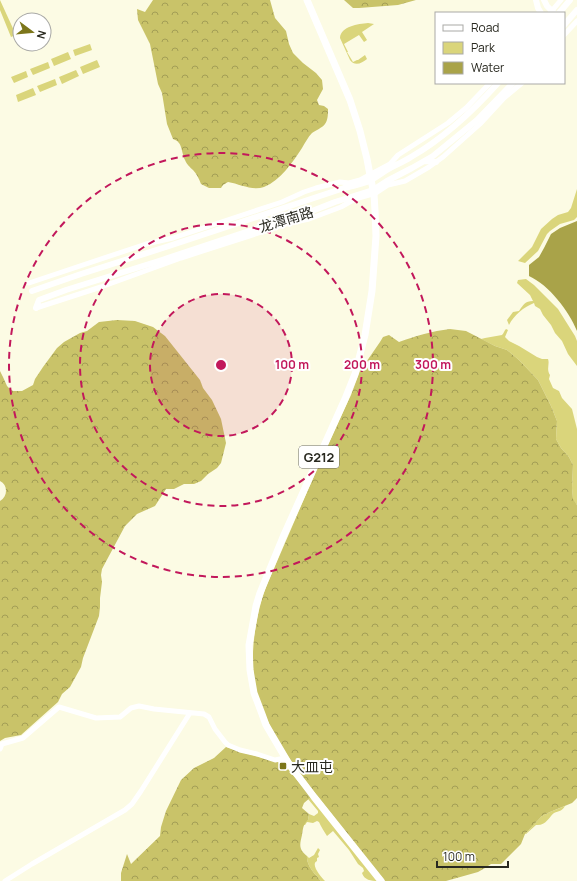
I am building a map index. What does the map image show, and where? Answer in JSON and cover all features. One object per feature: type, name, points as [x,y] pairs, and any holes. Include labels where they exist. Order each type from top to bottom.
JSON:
[{"type":"highway","name":"G212","points":[[307,0],[350,100],[367,159],[373,192],[376,236],[372,291],[365,335],[355,374],[283,537],[266,577],[256,606],[251,632],[250,658],[254,693],[266,725],[285,758],[381,881]]},
{"type":"main road","points":[[536,0],[538,8],[541,12]]},
{"type":"main road","points":[[544,0],[552,12]]},
{"type":"main road","points":[[560,12],[570,0]]},
{"type":"main road","points":[[565,23],[577,10]]},
{"type":"main road","name":"龙潭南路","points":[[32,290],[361,184],[370,177],[407,159],[434,142],[459,122],[497,84]]},
{"type":"main road","name":"龙潭南路","points":[[36,308],[39,300],[66,290],[307,213],[335,202],[373,192],[387,181],[433,156],[465,130],[512,84]]},
{"type":"main road","points":[[407,159],[412,168]]},
{"type":"main road","points":[[425,161],[436,162]]},
{"type":"main road","points":[[331,193],[335,202]]},
{"type":"main road","points":[[173,238],[179,243]]},
{"type":"street","points":[[552,12],[561,0]]},
{"type":"street","points":[[565,34],[577,21]]},
{"type":"street","points":[[29,283],[146,244],[173,238],[282,202],[309,190],[340,182],[349,183],[370,177],[390,164],[398,155],[448,123],[466,108],[489,84]]},
{"type":"street","points":[[36,308],[101,287],[181,258],[286,224],[308,219],[341,207],[355,199],[388,185],[405,181],[436,162],[480,124],[504,98],[521,84]]},
{"type":"street","points":[[0,749],[2,744],[23,738],[59,707],[96,718],[120,717],[130,708],[139,706],[204,714],[209,717],[218,734],[231,747],[274,760],[285,758]]},
{"type":"street","points":[[5,881],[126,810],[132,804],[190,713]]},
{"type":"green space","points":[[0,0],[12,26],[12,37],[11,37],[0,10]]},
{"type":"green space","points":[[153,0],[270,0],[275,18],[286,31],[293,53],[322,80],[323,89],[317,100],[319,105],[328,109],[328,117],[326,122],[311,135],[281,176],[270,184],[264,187],[255,188],[228,182],[221,188],[209,188],[201,184],[196,173],[187,163],[179,142],[173,139],[167,124],[162,93],[158,84],[150,44],[138,20],[137,9],[145,12]]},
{"type":"green space","points":[[344,0],[416,0],[398,5],[353,8]]},
{"type":"green space","points":[[368,23],[374,24],[362,32],[367,40],[364,42],[359,35],[344,44],[353,62],[365,55],[367,59],[356,64],[352,62],[350,60],[340,38],[341,34],[351,26]]},
{"type":"green space","points":[[90,44],[92,50],[75,56],[73,50]]},
{"type":"green space","points":[[68,52],[71,59],[54,66],[51,59]]},
{"type":"green space","points":[[97,60],[100,67],[83,74],[80,67]]},
{"type":"green space","points":[[48,62],[50,68],[33,75],[30,69]]},
{"type":"green space","points":[[76,70],[79,76],[62,84],[59,77]]},
{"type":"green space","points":[[26,71],[28,77],[14,83],[11,77]]},
{"type":"green space","points":[[55,79],[57,85],[40,92],[37,86]]},
{"type":"green space","points":[[33,88],[36,95],[18,102],[16,95]]},
{"type":"green space","points":[[577,189],[577,217],[574,220],[560,224],[550,231],[538,251],[525,263],[518,261],[532,247],[541,229],[558,215],[568,212],[571,208]]},
{"type":"green space","points":[[526,279],[558,309],[575,336],[577,341],[577,366],[568,354],[562,341],[555,333],[540,309],[535,306],[534,303],[520,312],[509,325],[507,320],[513,312],[519,311],[523,305],[533,301],[530,295],[517,283],[518,280]]},
{"type":"green space","points":[[117,320],[135,321],[153,327],[165,336],[200,380],[221,419],[226,443],[221,463],[201,481],[194,484],[184,484],[174,489],[166,489],[155,506],[137,514],[125,526],[102,569],[99,616],[81,667],[70,687],[62,694],[58,702],[21,735],[5,738],[0,741],[0,501],[6,494],[6,488],[0,481],[0,371],[10,389],[13,391],[22,391],[33,385],[43,367],[57,348],[64,342],[80,333],[87,331],[99,322]]},
{"type":"green space","points":[[450,329],[466,331],[495,346],[507,350],[538,380],[557,421],[556,439],[573,465],[573,499],[577,505],[577,798],[572,803],[542,816],[525,834],[521,844],[501,864],[491,864],[478,872],[446,881],[385,881],[295,767],[284,751],[266,718],[254,682],[254,636],[260,606],[266,587],[320,462],[351,395],[360,371],[383,337],[389,335],[399,342],[424,334]]},
{"type":"green space","points":[[506,329],[508,330],[505,337],[509,341],[537,357],[548,359],[549,379],[553,388],[559,391],[562,398],[572,409],[577,429],[577,505],[573,500],[573,465],[556,439],[557,421],[538,380],[507,350],[481,339],[502,335]]},
{"type":"green space","points":[[226,747],[278,762],[285,771],[288,769],[311,797],[304,803],[302,808],[309,814],[308,820],[305,823],[300,846],[302,851],[307,856],[309,866],[321,881],[121,881],[121,873],[127,854],[131,864],[160,836],[166,811],[181,780],[194,768],[214,758]]},
{"type":"green space","points":[[311,797],[378,881],[366,879],[364,877],[362,873],[364,871],[363,868],[358,864],[349,850],[333,831],[327,836],[317,821],[313,823],[307,822],[303,825],[305,821],[308,820],[309,814],[314,816],[318,813],[308,799]]},
{"type":"green space","points":[[565,806],[562,810],[554,813],[545,823],[536,825],[525,834],[542,816]]},
{"type":"green space","points":[[318,848],[320,850],[318,854],[319,857],[315,862],[315,868],[325,881],[321,881],[316,875],[309,866],[307,859],[307,856],[309,858],[314,855]]},
{"type":"water","points":[[577,221],[577,331],[569,315],[558,299],[544,286],[529,276],[529,265],[539,257],[551,234],[560,228]]},
{"type":"place","name":"大皿屯","points":[[283,766]]}]
